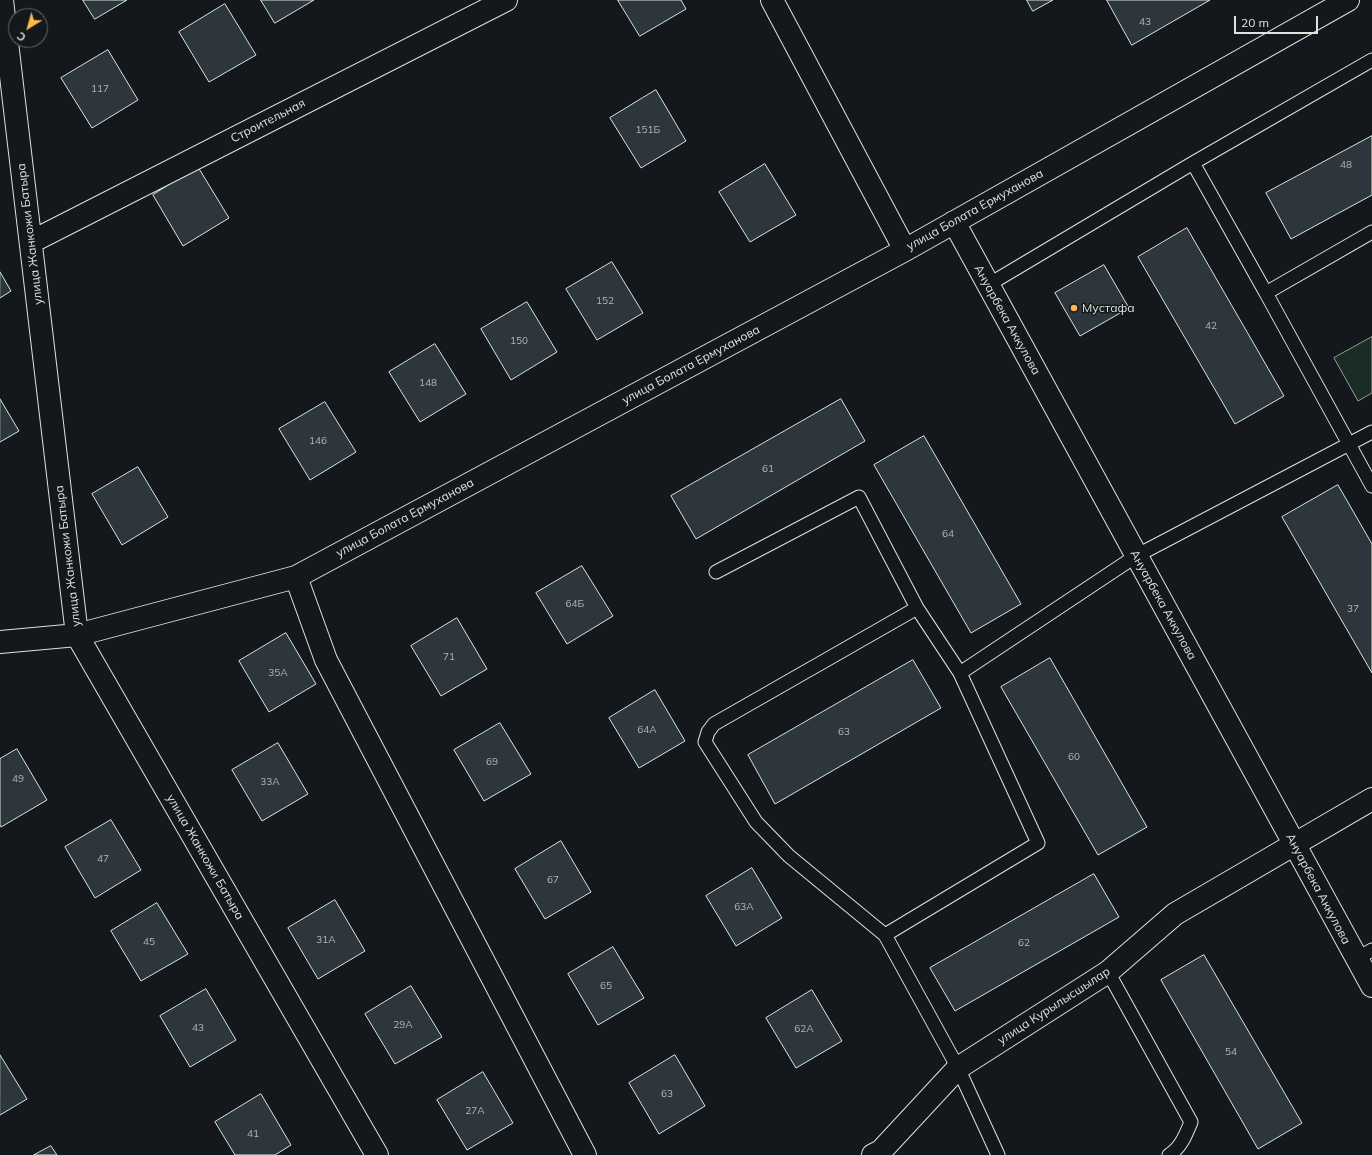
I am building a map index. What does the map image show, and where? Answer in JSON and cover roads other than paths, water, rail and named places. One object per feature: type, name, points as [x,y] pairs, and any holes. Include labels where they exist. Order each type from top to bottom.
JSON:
[{"type":"street","name":"улица Жанкожи Батыра","points":[[2,0],[77,635],[377,1155]]},
{"type":"street","name":"Строительная","points":[[31,242],[506,0]]},
{"type":"street","points":[[772,0],[905,250]]},
{"type":"street","name":"улица Болата Ермуханова","points":[[0,642],[77,635],[296,577],[905,250],[1348,0]]},
{"type":"street","name":"Ануарбека Аккулова","points":[[954,222],[1294,844],[1364,954],[1372,986]]},
{"type":"street","points":[[296,577],[326,660],[585,1155]]},
{"type":"street","name":"улица Курылысшылар","points":[[873,1155],[881,1151],[958,1068],[1108,972],[1175,914],[1372,799]]},
{"type":"lane","points":[[988,285],[1193,163],[1372,60]]},
{"type":"lane","points":[[1193,163],[1372,486]]},
{"type":"lane","points":[[1266,293],[1372,232]]},
{"type":"lane","points":[[960,673],[1136,556],[1372,432]]},
{"type":"lane","points":[[716,572],[859,497],[917,608],[960,673],[1038,843],[885,935]]},
{"type":"lane","points":[[917,608],[714,724],[708,732],[705,742],[756,822],[789,856],[885,935],[958,1068],[998,1155]]},
{"type":"lane","points":[[1108,972],[1191,1122],[1184,1138],[1169,1155]]},
{"type":"place","name":"Мустафа","points":[[1074,308]]}]
